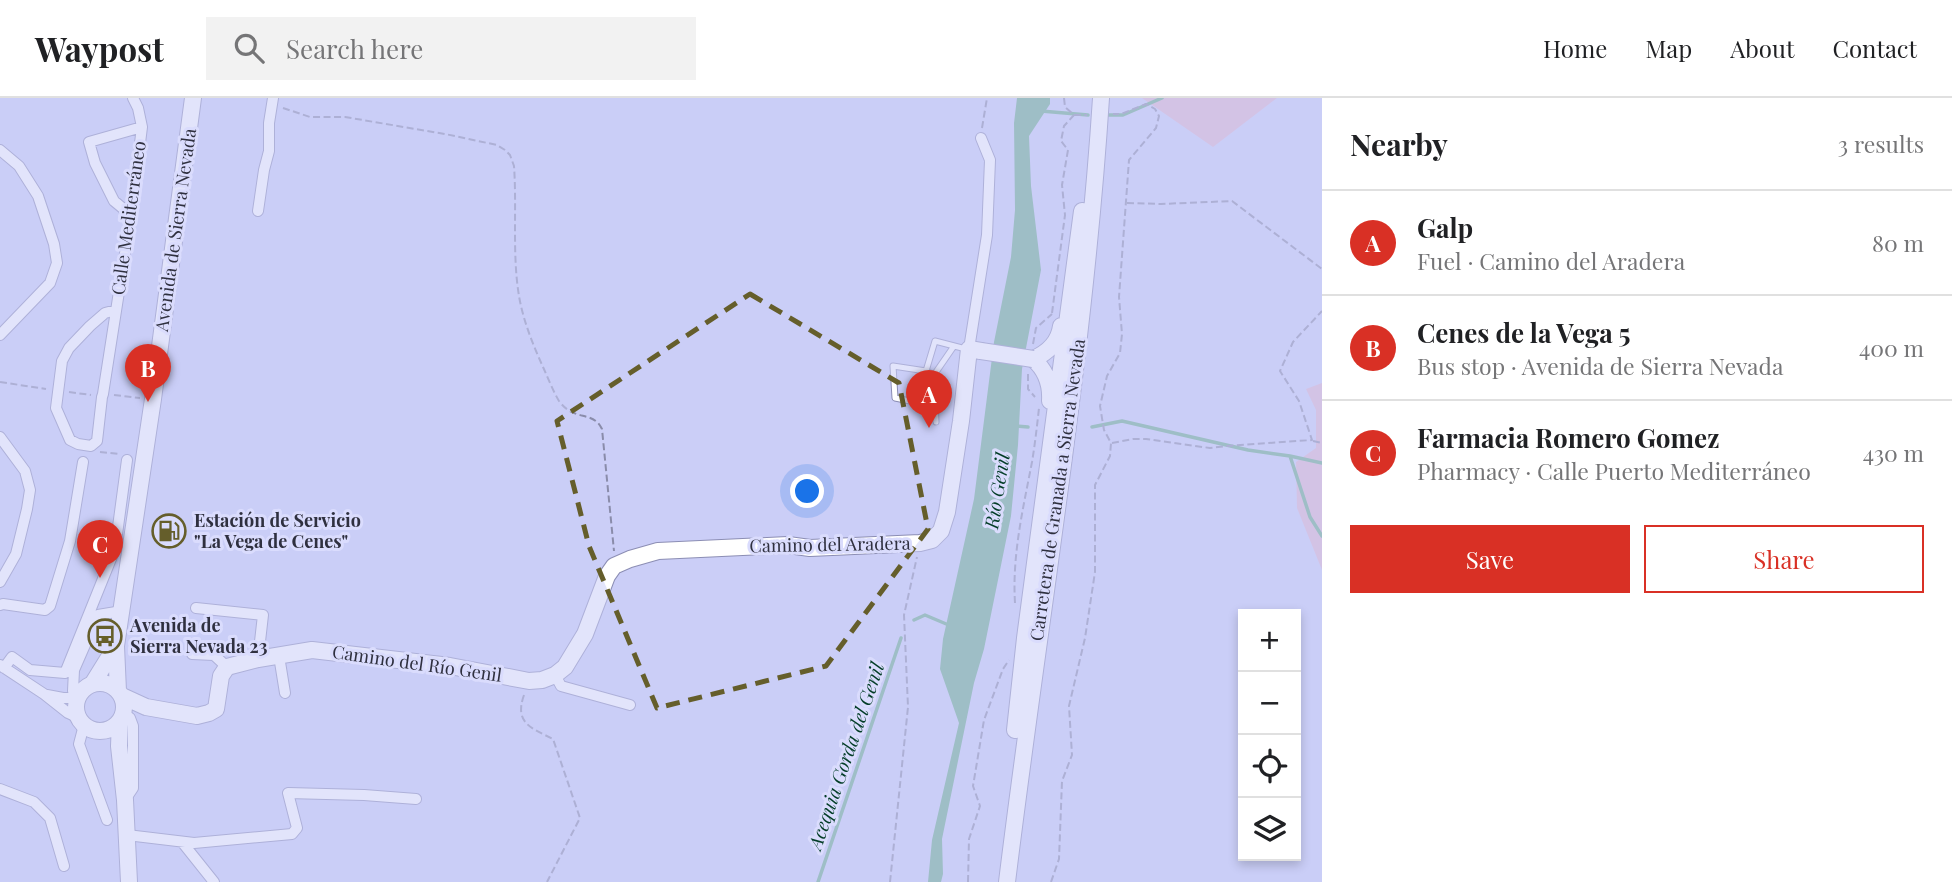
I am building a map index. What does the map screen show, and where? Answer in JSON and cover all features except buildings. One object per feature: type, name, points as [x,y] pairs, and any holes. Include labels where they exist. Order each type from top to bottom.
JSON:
[{"type":"street","points":[[131,215],[114,201],[95,163],[89,142],[142,127],[133,98]]},
{"type":"street","name":"Avenida de Sierra Nevada","points":[[129,882],[125,800],[121,775],[122,706],[116,646],[153,400],[193,98]]},
{"type":"street","name":"Carretera de Granada a Sierra Nevada","points":[[1000,882],[1025,638],[1089,155],[1094,98]]},
{"type":"street","name":"Carretera de Granada a Sierra Nevada","points":[[1007,882],[1026,722],[1086,284],[1101,98]]},
{"type":"street","points":[[258,211],[269,151],[272,102]]},
{"type":"street","name":"Calle Mediterráneo","points":[[116,310],[105,313],[69,348],[62,361],[56,408],[70,440],[78,444],[91,446],[97,441],[131,215],[142,127]]},
{"type":"street","name":"Camino del Aradera","points":[[614,566],[658,551],[920,543],[932,540],[941,531],[947,512],[986,235],[990,160],[981,138]]},
{"type":"street","points":[[0,150],[19,166],[38,196],[54,244],[57,263],[50,283],[0,335]]},
{"type":"street","points":[[1035,360],[1056,342],[1060,334],[1068,279],[1076,256]]},
{"type":"street","points":[[968,349],[1035,360],[1056,368],[1062,365],[1070,359],[1077,309],[1086,284]]},
{"type":"street","points":[[1035,360],[1048,380],[1053,427]]},
{"type":"street","points":[[1058,497],[1055,473],[1067,374],[1062,365]]},
{"type":"street","points":[[0,437],[24,471],[30,490],[16,554],[0,582]]},
{"type":"street","points":[[122,706],[108,729],[86,724],[2,667],[12,657],[30,670],[65,673],[115,549],[126,458]]},
{"type":"street","points":[[0,605],[45,610],[50,606],[70,541],[83,462]]},
{"type":"street","points":[[614,566],[607,576],[584,634],[565,667],[555,675],[561,686],[630,705]]},
{"type":"street","points":[[196,608],[263,615],[258,659]]},
{"type":"street","points":[[77,697],[73,691],[74,670],[98,615],[122,611]]},
{"type":"street","name":"Avenida de Sierra Nevada","points":[[93,683],[116,646]]},
{"type":"street","name":"Camino del Río Genil","points":[[227,667],[312,650],[450,666],[529,681],[555,675]]},
{"type":"street","points":[[122,706],[197,716],[216,709],[221,676],[227,667],[214,655],[192,654]]},
{"type":"street","points":[[279,656],[285,693]]},
{"type":"street","points":[[86,724],[75,707],[77,697],[85,687],[93,683],[107,684],[122,706]]},
{"type":"street","points":[[44,694],[64,698],[77,697]]},
{"type":"street","name":"Avenida de Sierra Nevada","points":[[122,706],[133,726],[133,788],[125,800]]},
{"type":"street","points":[[86,724],[79,744],[107,820]]},
{"type":"street","name":"Avenida de Sierra Nevada","points":[[86,724],[107,745],[121,775]]},
{"type":"street","points":[[0,789],[34,802],[50,818],[64,866]]},
{"type":"street","points":[[127,835],[194,843],[292,834],[297,828],[288,793],[365,794],[416,799]]},
{"type":"street","points":[[182,842],[214,882]]},
{"type":"lane","points":[[915,401],[935,341],[968,349]]},
{"type":"lane","points":[[934,375],[968,349]]},
{"type":"lane","points":[[934,375],[926,371],[893,366],[895,398],[915,401],[916,405],[936,410]]},
{"type":"lane","points":[[934,375],[936,422]]},
{"type":"path","points":[[981,138],[987,98]]},
{"type":"path","points":[[1064,98],[1065,107],[1074,115],[1088,115]]},
{"type":"path","points":[[1145,98],[1146,104]]},
{"type":"path","points":[[272,102],[310,117],[345,117],[497,145],[510,155],[514,166],[519,296],[535,349],[559,401],[578,416],[593,418],[599,422],[602,429],[614,566]]},
{"type":"path","points":[[1108,115],[1121,114],[1146,104]]},
{"type":"path","points":[[1051,882],[1059,859],[1062,780],[1072,755],[1069,706],[1085,638],[1095,572],[1095,485],[1110,456],[1111,443],[1104,430],[1100,406],[1107,376],[1120,353],[1122,334],[1119,297],[1129,160],[1156,128],[1159,116],[1155,109],[1146,104]]},
{"type":"path","points":[[1016,611],[1014,587],[1018,538],[1033,458],[1040,401],[1028,389],[1035,360],[1036,328],[1052,314],[1065,215],[1062,186],[1068,150],[1061,141],[1064,126],[1074,115]]},
{"type":"path","points":[[1126,203],[1232,201],[1322,269]]},
{"type":"path","points":[[1312,440],[1299,401],[1280,371],[1293,342],[1322,311]]},
{"type":"path","points":[[0,382],[58,391],[153,400]]},
{"type":"path","points":[[1111,443],[1146,439],[1210,448],[1312,440],[1322,443]]},
{"type":"path","points":[[99,452],[126,458]]},
{"type":"path","points":[[890,882],[908,707],[904,615],[920,543]]},
{"type":"path","points":[[968,882],[970,839],[980,806],[973,786],[984,720],[1003,669],[1010,659]]},
{"type":"path","points":[[529,681],[520,706],[522,718],[531,729],[553,739],[580,818],[547,882]]},
{"type":"highlighted area","points":[[750,294],[899,383],[928,529],[826,666],[657,708],[589,546],[557,421]]},
{"type":"shaded area","points":[[1142,98],[1277,98],[1213,147]]},
{"type":"shaded area","points":[[1322,383],[1322,570],[1297,508],[1296,462],[1316,448],[1316,410],[1306,389]]},
{"type":"water","name":"Río Genil","points":[[1017,98],[1050,98],[1050,104],[1029,136],[1031,186],[1041,270],[1022,369],[1011,516],[942,839],[943,874],[941,882],[928,882],[932,840],[959,723],[940,669],[943,639],[974,499],[994,342],[1011,257],[1015,210],[1014,123]]},
{"type":"waterway","points":[[1108,115],[1123,115],[1162,98]]},
{"type":"waterway","points":[[1041,111],[1088,115]]},
{"type":"waterway","points":[[1092,427],[1122,421],[1248,450],[1322,463]]},
{"type":"waterway","points":[[1016,426],[1028,427]]},
{"type":"waterway","points":[[1290,456],[1310,517],[1322,536]]},
{"type":"waterway","name":"Acequia Gorda del Genil","points":[[914,620],[925,615],[951,626]]},
{"type":"waterway","name":"Acequia Gorda del Genil","points":[[818,882],[901,638]]},
{"type":"place","name":"Cenes de la Vega 5","points":[[148,402]]},
{"type":"place","name":"Galp","points":[[929,428]]},
{"type":"place","name":"Estación de Servicio \"La Vega de Cenes\"","points":[[169,531]]},
{"type":"place","name":"Farmacia Romero Gomez","points":[[100,578]]},
{"type":"place","name":"Avenida de Sierra Nevada 23","points":[[105,636]]}]
